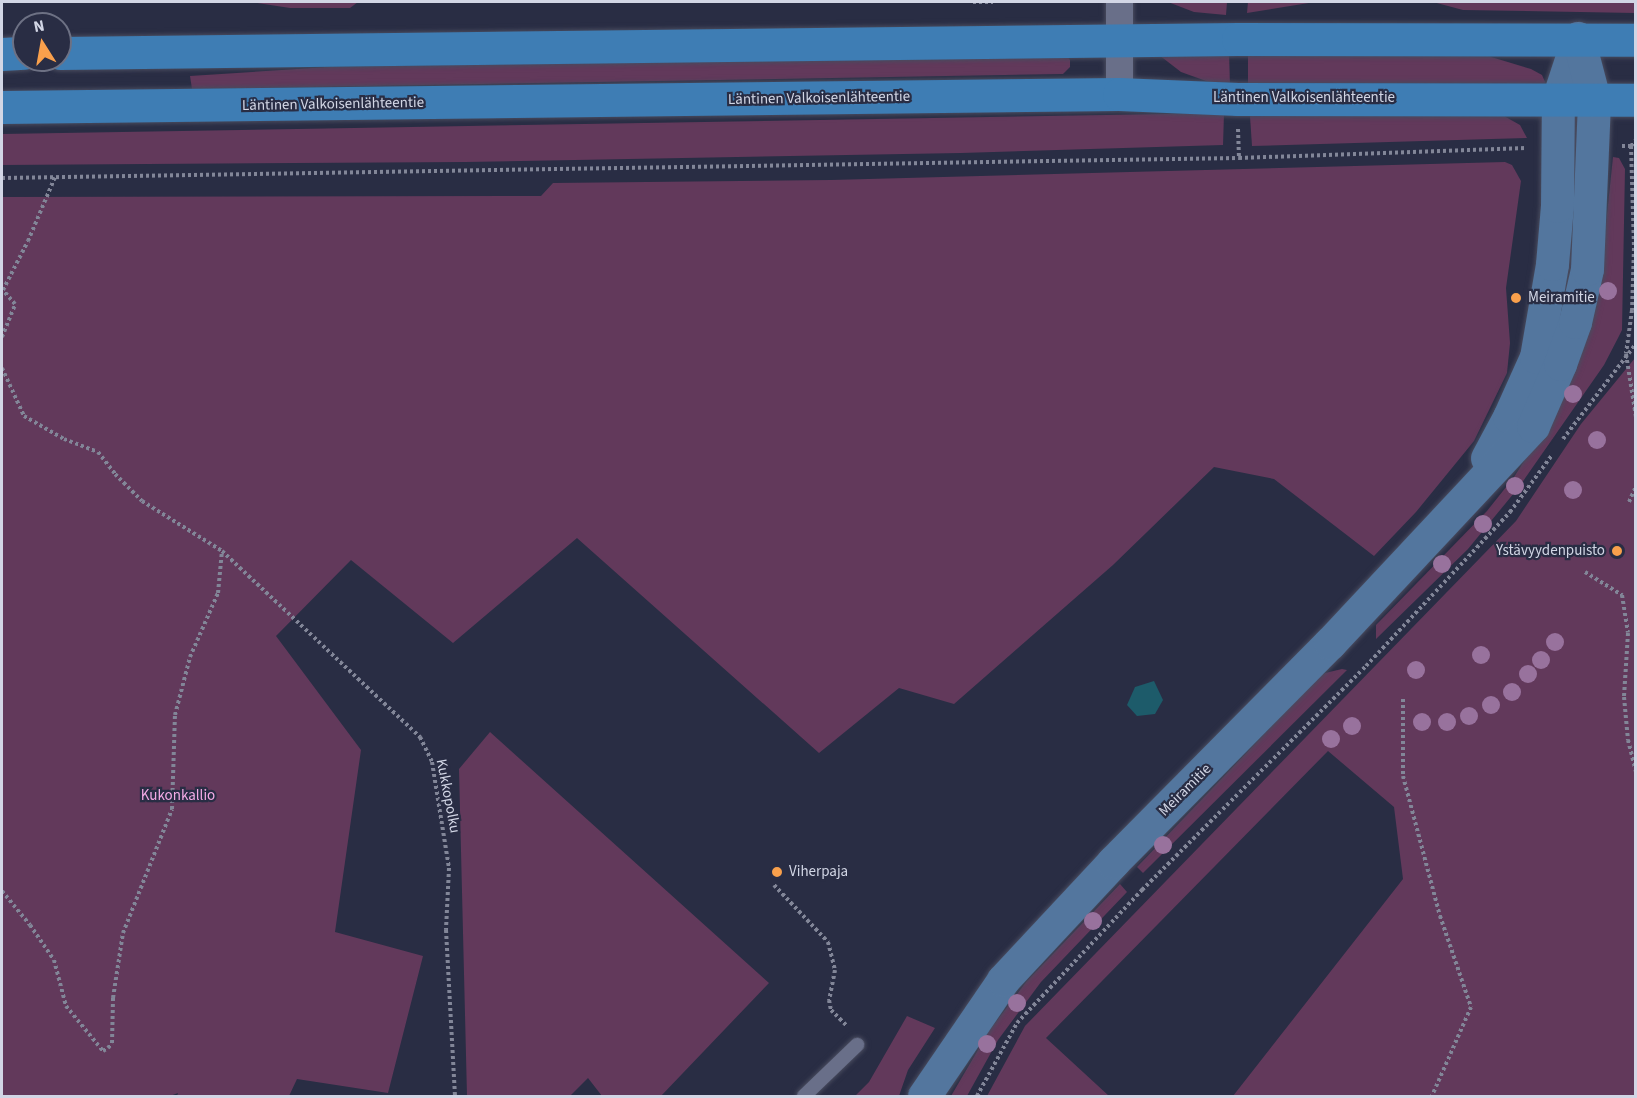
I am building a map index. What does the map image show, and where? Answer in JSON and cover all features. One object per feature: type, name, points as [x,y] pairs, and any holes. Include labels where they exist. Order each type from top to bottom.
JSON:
[{"type":"main road","points":[[72,53],[1120,40],[1578,38],[1635,40]]},
{"type":"main road","name":"Meiramitie","points":[[924,1096],[1003,980],[1113,862],[1330,643],[1533,426],[1560,364],[1575,322],[1587,269],[1594,99],[1578,38]]},
{"type":"main road","name":"Meiramitie","points":[[1465,499],[1509,417],[1536,357],[1552,264],[1557,206],[1558,99],[1578,38]]},
{"type":"main road","name":"Läntinen Valkoisenlähteentie","points":[[2,107],[1119,94],[1238,99],[1635,100]]},
{"type":"street","points":[[1119,2],[1119,94]]},
{"type":"lane","points":[[804,1096],[857,1045]]},
{"type":"path","points":[[973,2],[993,2]]},
{"type":"path","points":[[1631,146],[1632,310],[1626,354],[1635,417]]},
{"type":"path","points":[[2,178],[1239,158],[1557,147]]},
{"type":"path","points":[[2,337],[15,304],[2,291],[28,242],[55,177]]},
{"type":"path","points":[[977,1096],[1017,1023],[1142,890],[1366,666],[1510,512],[1635,344]]},
{"type":"path","name":"Kukkopolku","points":[[2,368],[24,416],[64,439],[98,452],[115,474],[142,501],[222,551],[420,737],[432,762],[449,868],[446,930],[455,1096]]},
{"type":"path","points":[[1629,502],[1635,486]]},
{"type":"path","points":[[2,891],[30,925],[54,960],[66,1006],[103,1051],[108,1048],[112,1043],[113,998],[123,933],[172,809],[175,714],[190,657],[218,593],[222,551]]},
{"type":"path","points":[[1586,572],[1622,595],[1628,633],[1624,697],[1628,740],[1635,773]]},
{"type":"path","points":[[1403,699],[1402,776],[1440,916],[1471,1007],[1432,1096]]},
{"type":"path","points":[[774,885],[828,942],[836,970],[829,1000],[831,1010],[851,1030],[857,1045]]},
{"type":"green space","points":[[250,2],[358,2],[350,8],[290,8]]},
{"type":"green space","points":[[1168,2],[1227,2],[1226,15],[1194,12]]},
{"type":"green space","points":[[1248,2],[1315,2],[1247,13]]},
{"type":"green space","points":[[1433,2],[1635,2],[1635,13],[1463,10]]},
{"type":"green space","points":[[1229,51],[1230,86],[1181,72],[1159,55]]},
{"type":"green space","points":[[1248,52],[1478,53],[1531,69],[1542,75],[1546,84],[1248,83]]},
{"type":"green space","points":[[1066,55],[1070,60],[1070,67],[1063,74],[192,89],[190,76],[328,67]]},
{"type":"green space","points":[[1477,111],[1504,116],[1520,125],[1527,138],[1252,146],[1250,116]]},
{"type":"green space","points":[[1224,113],[1223,145],[961,153],[465,162],[2,165],[2,134]]},
{"type":"green space","points":[[1613,157],[1619,158],[1625,169],[1622,330],[1604,365],[1519,487],[1468,549],[1376,639],[1376,625],[1487,511],[1514,477],[1561,403],[1581,356],[1599,291]]},
{"type":"green space","name":"Kukonkallio","points":[[1505,162],[1512,165],[1521,181],[1506,288],[1510,343],[1507,373],[1474,441],[1416,512],[1374,556],[1274,479],[1214,467],[1113,565],[954,704],[899,688],[819,753],[577,538],[453,643],[351,560],[276,636],[361,750],[335,932],[423,956],[388,1093],[297,1079],[289,1096],[177,1096],[178,1093],[170,1096],[2,1096],[2,197],[541,196],[553,183],[831,180]]},
{"type":"green space","points":[[1635,358],[1635,1096],[1233,1096],[1403,879],[1394,807],[1328,751],[1046,1038],[1109,1096],[987,1096],[1025,1026],[1516,521],[1581,424]]},
{"type":"green space","points":[[1347,670],[1143,873],[1137,867],[1317,679],[1325,673]]},
{"type":"green space","points":[[490,732],[769,983],[661,1096],[602,1096],[588,1078],[570,1096],[467,1096],[459,769]]},
{"type":"green space","points":[[1120,884],[1127,892],[1041,982],[998,1040],[967,1096],[951,1096],[989,1031],[1026,982]]},
{"type":"green space","points":[[907,1016],[935,1028],[908,1070],[899,1096],[855,1096],[869,1082]]},
{"type":"water","points":[[1154,681],[1163,700],[1155,714],[1137,716],[1127,705],[1135,687]]},
{"type":"place","name":"Meiramitie","points":[[1516,298]]},
{"type":"place","name":"Ystävyydenpuisto","points":[[1617,551]]},
{"type":"place","name":"Viherpaja","points":[[777,872]]}]
